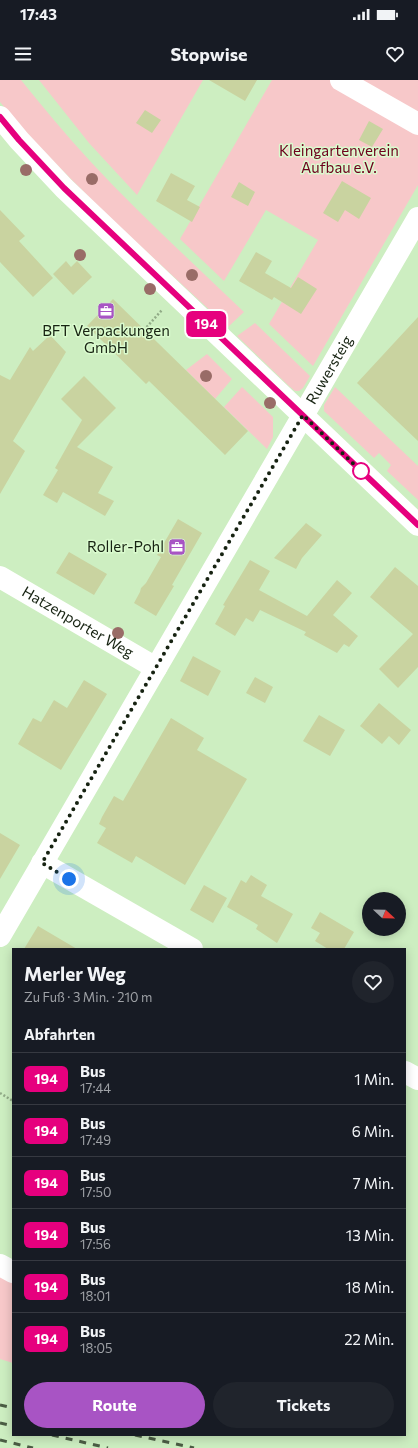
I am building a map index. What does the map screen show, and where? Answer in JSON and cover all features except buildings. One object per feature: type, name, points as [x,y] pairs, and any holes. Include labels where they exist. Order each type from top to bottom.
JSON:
[{"type":"street","points":[[342,80],[418,124]]},
{"type":"street","points":[[0,117],[19,140],[64,188],[418,524]]},
{"type":"street","name":"Ruwersteig","points":[[0,936],[418,218]]},
{"type":"street","name":"Hatzenporter Weg","points":[[0,577],[156,668]]},
{"type":"street","points":[[42,863],[190,948]]},
{"type":"street","points":[[406,1073],[418,1080]]},
{"type":"street","points":[[0,1265],[12,1271]]},
{"type":"path","points":[[144,330],[163,309]]},
{"type":"path","points":[[0,1093],[12,1100]]},
{"type":"green space","points":[[0,80],[21,80],[72,141],[109,181],[244,312],[228,327],[111,218],[26,132],[0,102]]},
{"type":"green space","points":[[39,80],[203,80],[137,195],[89,143]]},
{"type":"green space","name":"Kleingartenverein Aufbau e.V.","points":[[272,80],[418,80],[418,185],[313,366],[269,324],[318,240],[266,210],[224,281],[180,239]]},
{"type":"green space","points":[[255,323],[310,376],[303,388],[299,391],[295,391],[289,386],[237,336]]},
{"type":"green space","points":[[207,354],[232,379],[215,399],[186,370]]},
{"type":"green space","points":[[242,387],[273,417],[273,437],[267,449],[224,407]]},
{"type":"green space","points":[[335,387],[418,466],[418,500],[387,471],[391,465],[379,453],[374,458],[324,411],[324,405]]},
{"type":"green space","points":[[0,1273],[12,1280],[12,1363],[0,1359]]},
{"type":"railway","points":[[0,1405],[12,1408]]},
{"type":"railway","points":[[0,1423],[12,1426]]},
{"type":"railway","points":[[56,1436],[108,1448]]},
{"type":"railway","points":[[140,1436],[194,1448]]},
{"type":"railway","points":[[0,1440],[33,1448]]},
{"type":"bus line","name":"194","points":[[0,117],[19,140],[64,188],[418,525]]},
{"type":"place","name":"BFT Verpackungen GmbH","points":[[106,311]]},
{"type":"place","name":"Roller-Pohl","points":[[177,547]]},
{"type":"route","points":[[69,879],[42,863],[303,415],[361,471]]}]
